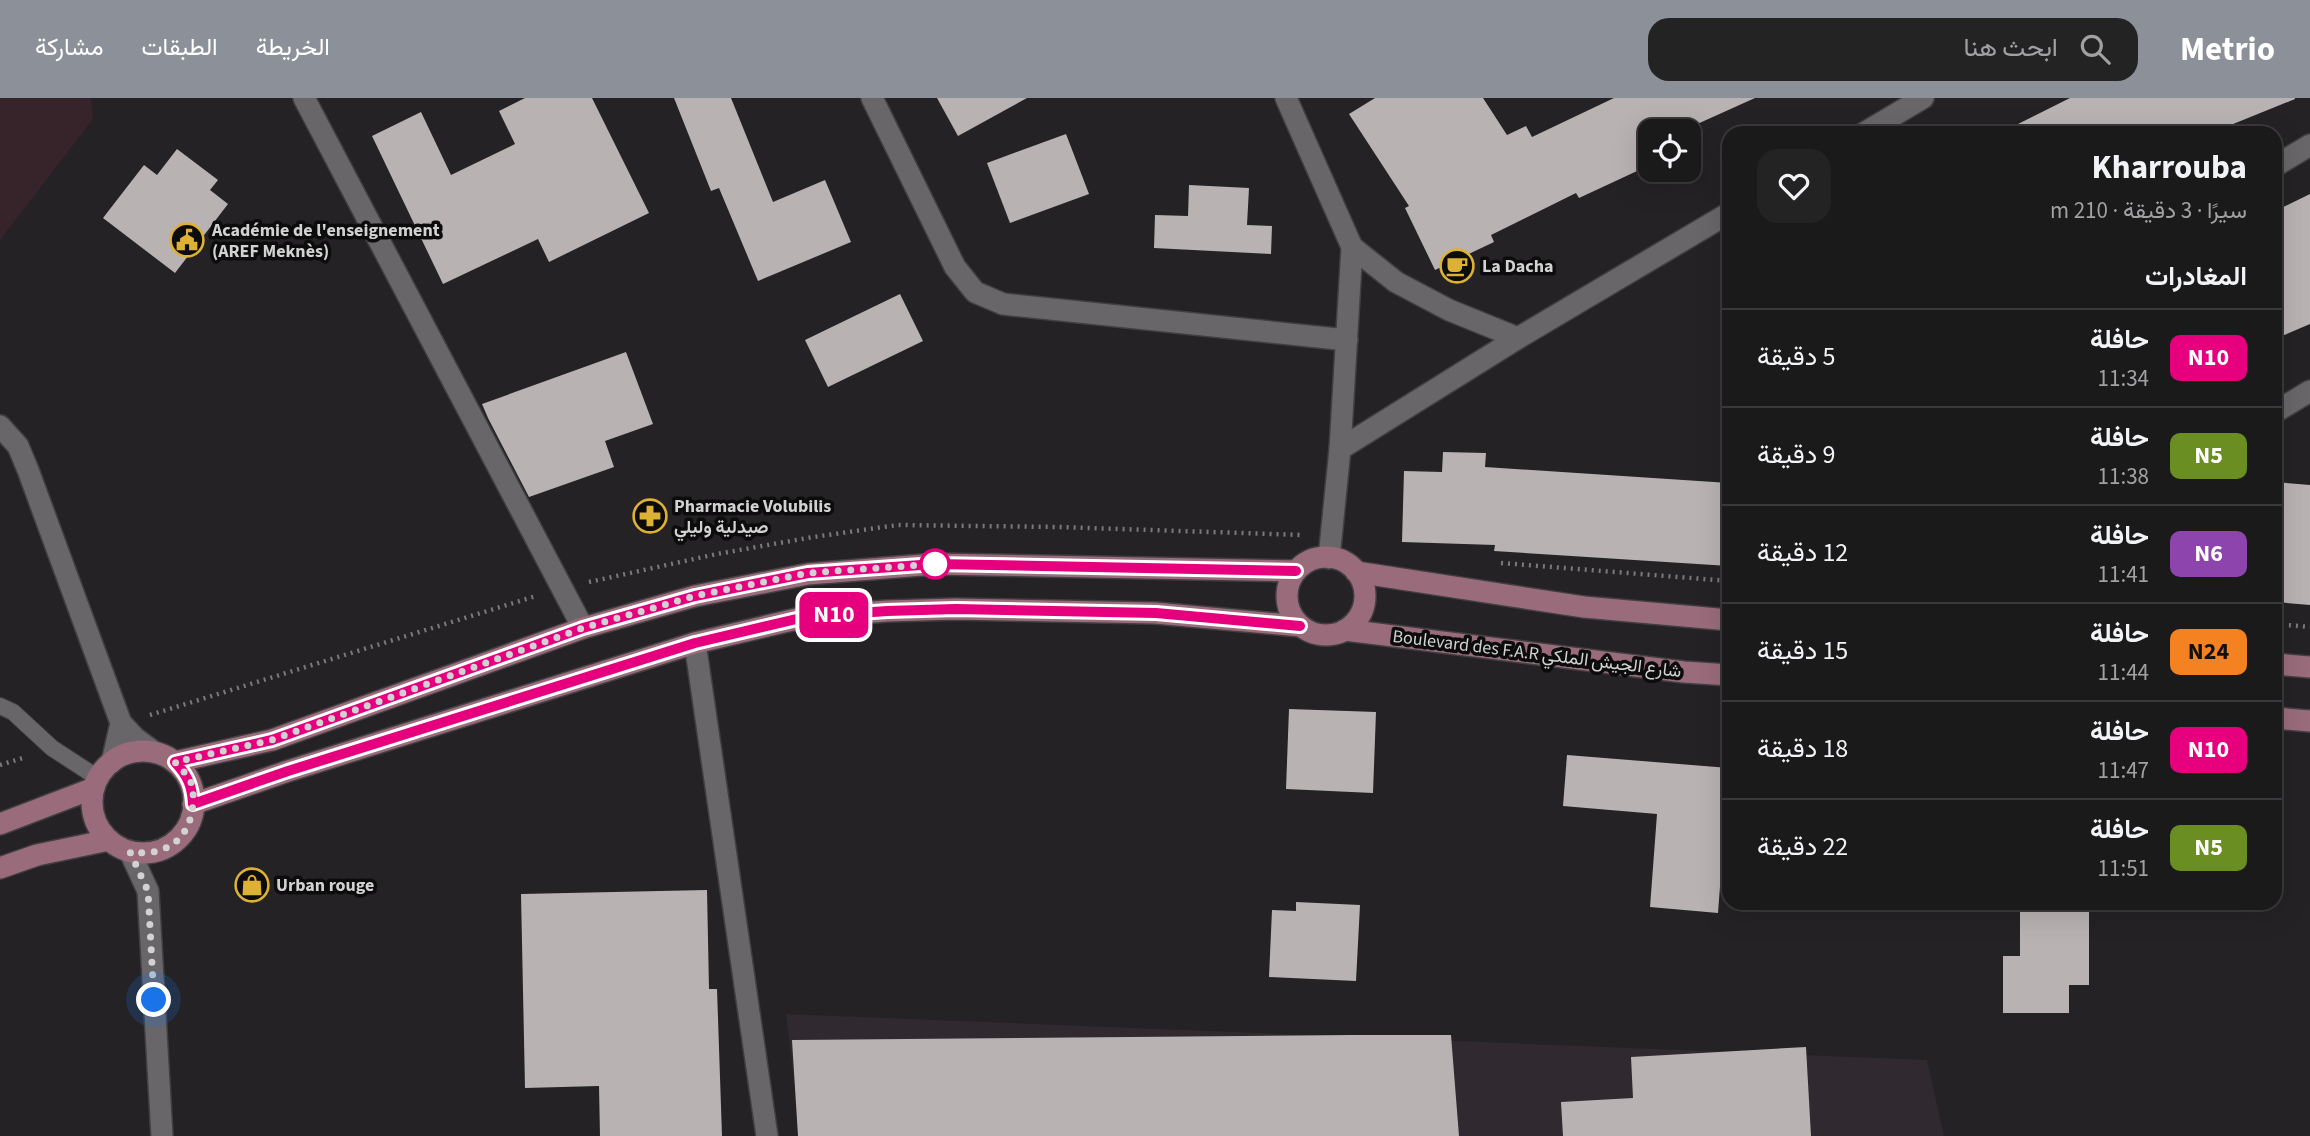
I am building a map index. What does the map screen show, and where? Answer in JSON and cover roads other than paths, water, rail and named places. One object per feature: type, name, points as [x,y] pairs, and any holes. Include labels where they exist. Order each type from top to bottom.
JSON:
[{"type":"main road","points":[[1300,626],[1288,606],[1290,582],[1296,571],[1305,563],[1317,558],[1329,558],[1349,565],[1356,572],[1365,593],[1360,614],[1345,631]]},
{"type":"main road","points":[[175,762],[272,740],[583,628],[722,591],[808,573],[935,564],[1296,571]]},
{"type":"main road","points":[[1356,572],[1584,607],[1722,619]]},
{"type":"main road","name":"Boulevard des F.A.R شارع الجيش الملكي","points":[[193,804],[288,771],[695,643],[805,617],[956,609],[1156,613],[1300,626],[1322,635],[1345,631],[1722,674]]},
{"type":"main road","points":[[2282,665],[2310,667]]},
{"type":"main road","points":[[2282,719],[2310,721]]},
{"type":"main road","points":[[0,824],[101,776],[126,754],[143,751],[154,752],[175,762],[192,785],[193,804],[189,826],[181,838],[157,852],[130,852],[120,848],[100,831],[94,817],[91,802],[101,776]]},
{"type":"main road","points":[[0,868],[37,855],[109,839]]},
{"type":"street","points":[[304,98],[583,628]]},
{"type":"street","points":[[872,98],[955,267],[975,292],[1003,304],[1347,340]]},
{"type":"street","points":[[1286,98],[1352,247],[1340,449],[1329,558]]},
{"type":"street","points":[[1876,126],[1923,98]]},
{"type":"street","points":[[2282,162],[2310,145]]},
{"type":"street","points":[[1340,449],[1518,338],[1722,217]]},
{"type":"street","points":[[1352,247],[1396,282],[1449,310],[1518,338]]},
{"type":"street","points":[[2282,408],[2310,391]]},
{"type":"street","points":[[0,426],[18,446],[28,470],[121,723],[154,752]]},
{"type":"street","points":[[695,643],[767,1136]]},
{"type":"street","points":[[101,776],[121,723]]},
{"type":"street","points":[[130,852],[148,891],[162,1136]]},
{"type":"lane","points":[[0,706],[13,712],[52,748],[101,776]]},
{"type":"place","name":"Académie de l'enseignement (AREF Meknès)","points":[[187,240]]},
{"type":"place","name":"La Dacha","points":[[1457,266]]},
{"type":"place","name":"Pharmacie Volubilis صيدلية وليلي","points":[[650,516]]},
{"type":"place","name":"Urban rouge","points":[[252,885]]}]
